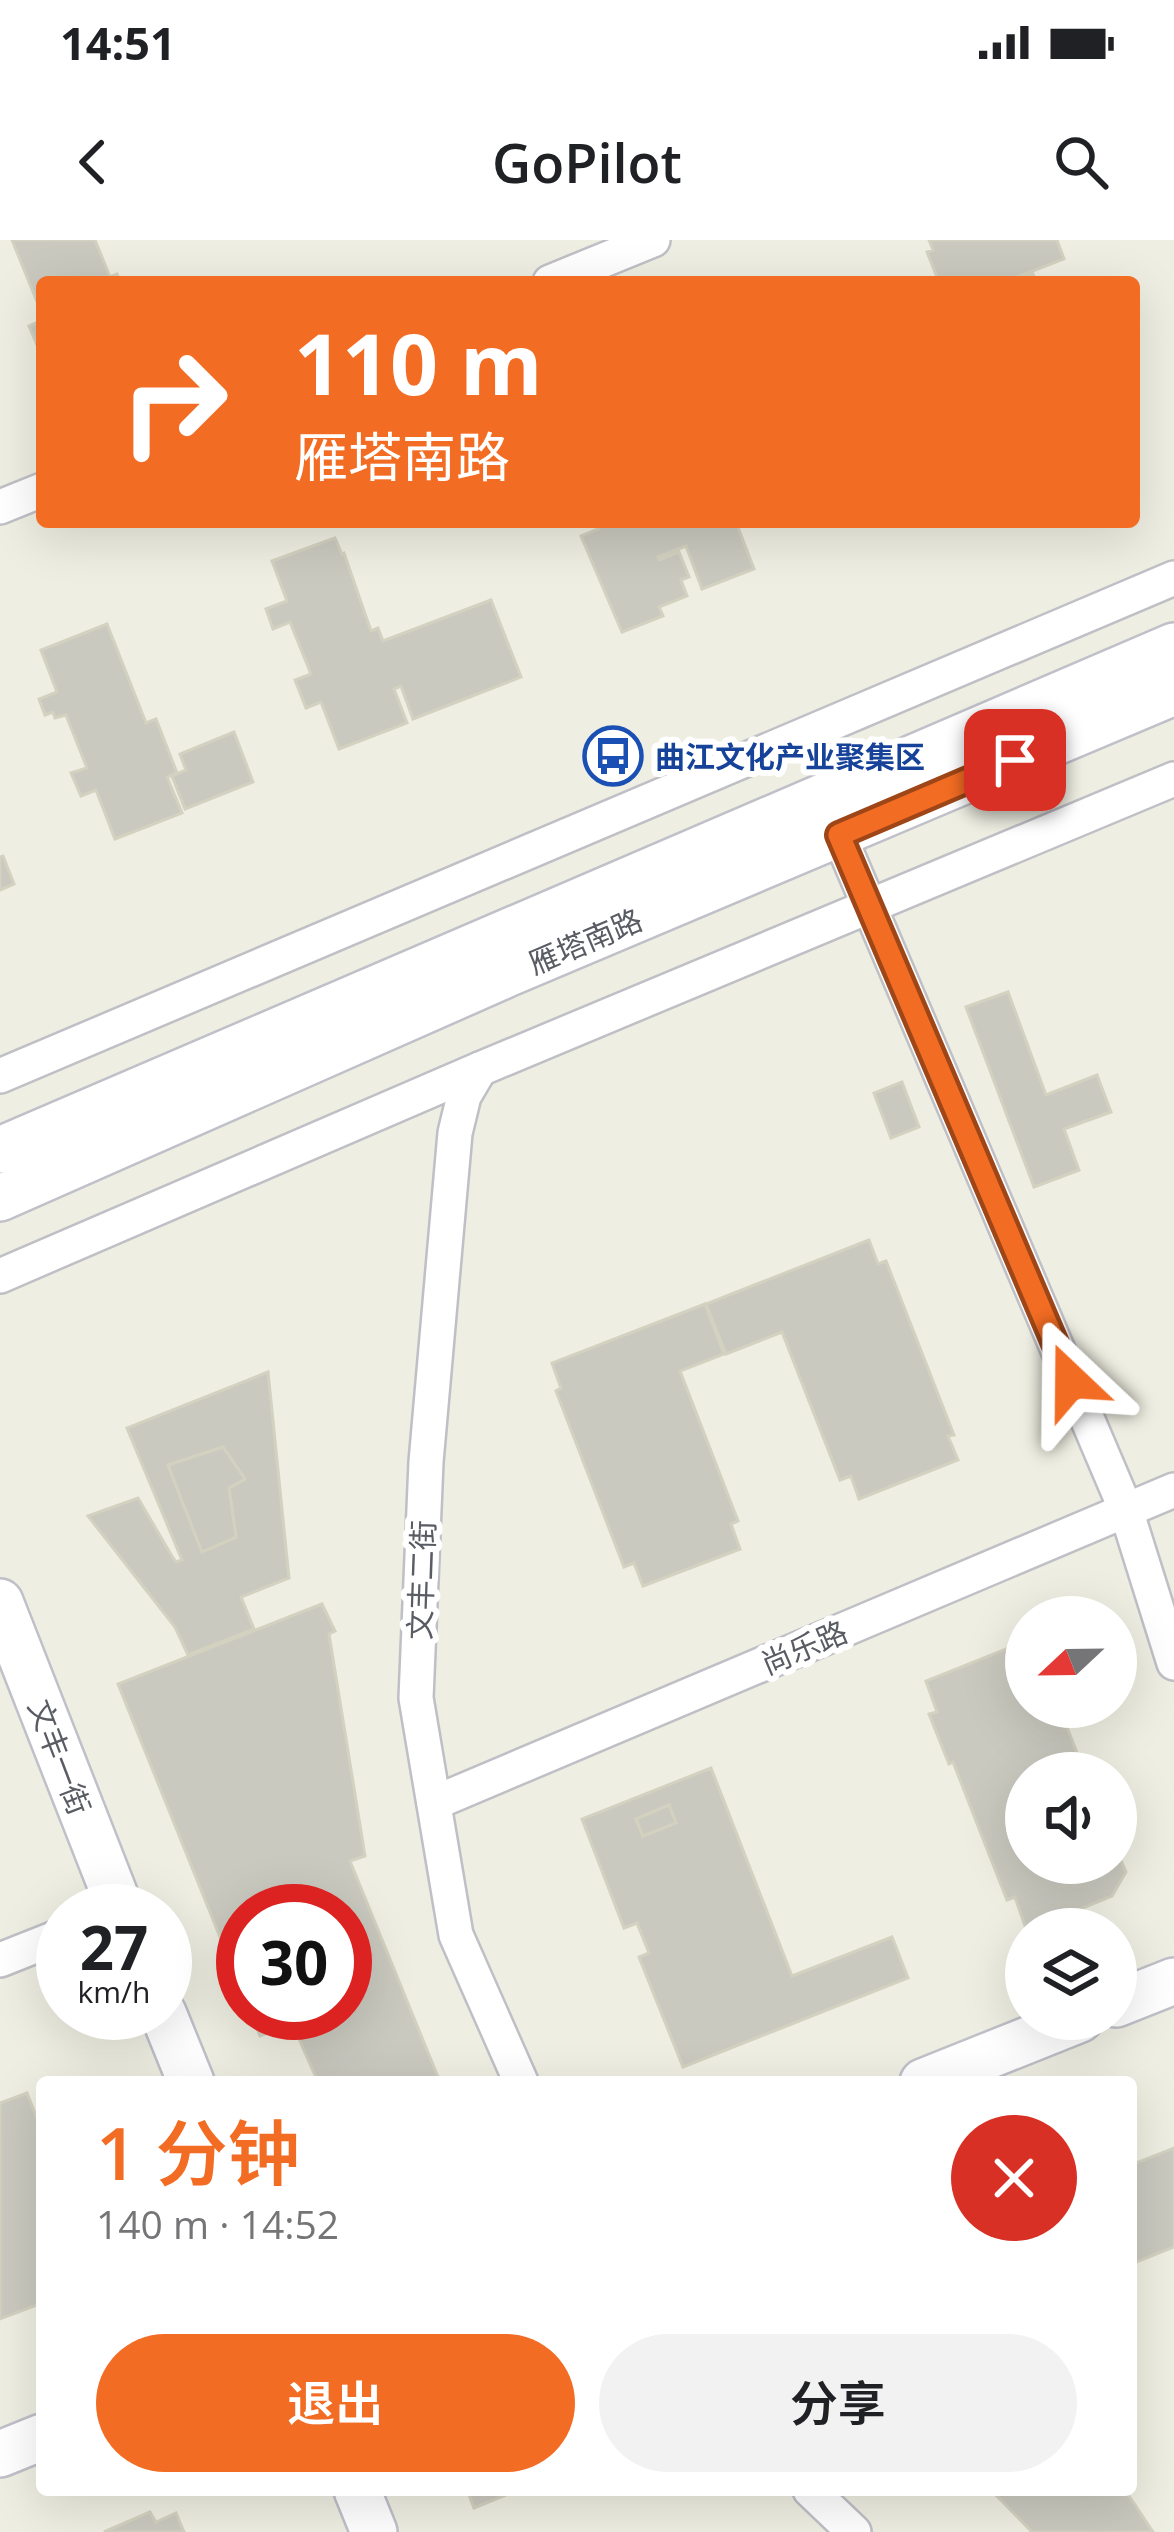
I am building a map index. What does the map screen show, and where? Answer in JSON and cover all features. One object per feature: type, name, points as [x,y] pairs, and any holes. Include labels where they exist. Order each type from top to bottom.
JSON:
[{"type":"main road","name":"雁塔南路","points":[[0,1150],[1174,646]]},
{"type":"main road","name":"雁塔南路","points":[[0,1198],[507,974],[1174,692]]},
{"type":"main road","name":"文丰一街","points":[[0,1603],[110,1884]]},
{"type":"main road","points":[[1137,1996],[1174,1981]]},
{"type":"main road","points":[[174,2040],[189,2076]]},
{"type":"main road","points":[[938,2076],[1027,2040]]},
{"type":"main road","points":[[0,2454],[36,2439]]},
{"type":"main road","points":[[359,2496],[374,2532]]},
{"type":"street","points":[[565,276],[652,240]]},
{"type":"street","points":[[0,507],[36,492]]},
{"type":"street","points":[[0,1076],[1174,578]]},
{"type":"street","points":[[0,1276],[1174,779]]},
{"type":"street","points":[[839,835],[1126,1510],[1174,1663]]},
{"type":"street","name":"文丰二街","points":[[480,1069],[464,1096],[454,1133],[426,1462],[416,1698],[456,1935],[518,2076]]},
{"type":"street","name":"尚乐路","points":[[434,1804],[1174,1490]]},
{"type":"street","points":[[0,1960],[36,1946]]},
{"type":"street","points":[[816,2496],[854,2532]]},
{"type":"building","points":[[12,240],[95,240],[110,276],[36,276],[36,299]]},
{"type":"building","points":[[929,240],[1057,240],[1064,259],[1020,276],[937,276],[927,252],[933,250]]},
{"type":"building","points":[[738,528],[754,569],[702,589],[686,546],[658,557],[679,552],[689,577],[681,580],[687,596],[659,607],[663,616],[622,632],[581,536],[598,529]]},
{"type":"building","points":[[335,538],[371,631],[378,628],[383,641],[491,600],[521,677],[413,719],[401,686],[394,689],[407,723],[339,749],[321,702],[306,708],[295,680],[311,674],[290,622],[273,629],[266,609],[287,601],[272,561]]},
{"type":"building","points":[[107,624],[146,723],[156,719],[177,773],[167,777],[182,813],[115,839],[96,790],[81,796],[71,773],[87,768],[66,715],[45,715],[39,699],[57,692],[41,650]]},
{"type":"building","points":[[234,732],[253,782],[185,809],[172,776],[186,770],[180,754]]},
{"type":"building","points":[[0,857],[14,884],[0,890]]},
{"type":"building","points":[[1008,992],[1046,1095],[1097,1075],[1111,1112],[1064,1129],[1079,1170],[1034,1187],[966,1007]]},
{"type":"building","points":[[902,1082],[919,1127],[891,1138],[874,1093]]},
{"type":"building","points":[[869,1240],[878,1264],[886,1261],[954,1435],[948,1436],[958,1460],[859,1499],[851,1476],[840,1480],[782,1332],[726,1354],[706,1304]]},
{"type":"building","points":[[705,1304],[724,1354],[680,1371],[738,1521],[731,1524],[740,1549],[643,1586],[634,1563],[624,1567],[556,1391],[561,1388],[552,1363]]},
{"type":"building","points":[[268,1372],[289,1578],[241,1597],[254,1629],[188,1655],[175,1627],[88,1516],[138,1498],[173,1558],[182,1560],[127,1428]],"holes":[[[223,1447],[245,1479],[229,1488],[236,1537],[202,1552],[168,1465]]]},
{"type":"building","points":[[223,1447],[245,1479],[229,1488],[236,1537],[202,1552],[168,1465]]},
{"type":"building","points":[[322,1604],[335,1631],[329,1634],[365,1856],[350,1861],[359,1884],[216,1884],[216,1927],[118,1684]]},
{"type":"building","points":[[1005,1649],[1005,1728],[1067,1728],[1077,1752],[1005,1752],[1005,1884],[1119,1884],[1112,1896],[1083,1908],[1019,1908],[1015,1897],[1007,1900],[929,1714],[937,1712],[926,1681]]},
{"type":"building","points":[[711,1768],[792,1976],[892,1937],[908,1978],[683,2067],[639,1957],[649,1953],[637,1923],[624,1928],[582,1819]],"holes":[[[669,1805],[676,1823],[643,1836],[636,1819]]]},
{"type":"building","points":[[669,1805],[676,1823],[643,1836],[636,1819]]},
{"type":"building","points":[[372,1915],[438,2076],[315,2076],[299,2040],[372,2040]]},
{"type":"building","points":[[27,2093],[36,2116],[36,2305],[0,2319],[0,2103]]},
{"type":"building","points":[[1174,2148],[1174,2247],[1137,2262],[1137,2163]]},
{"type":"building","points":[[469,2496],[504,2496],[474,2508]]},
{"type":"building","points":[[997,2496],[1129,2496],[1153,2532],[1032,2532]]},
{"type":"building","points":[[150,2512],[156,2522],[176,2513],[184,2532],[104,2532]]},
{"type":"place","name":"曲江文化产业聚集区","points":[[613,756]]},
{"type":"route","points":[[1015,760],[839,835],[1071,1381]]}]
